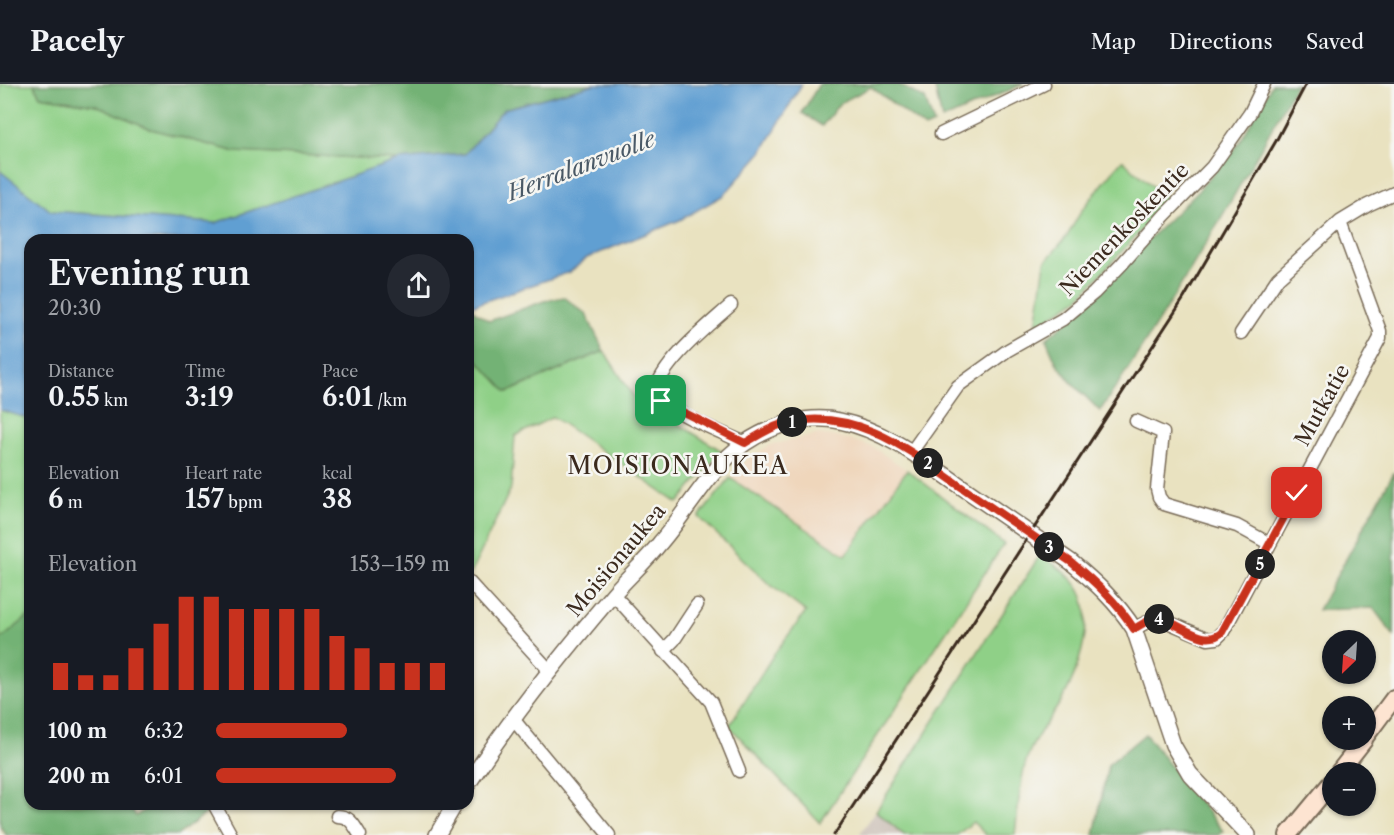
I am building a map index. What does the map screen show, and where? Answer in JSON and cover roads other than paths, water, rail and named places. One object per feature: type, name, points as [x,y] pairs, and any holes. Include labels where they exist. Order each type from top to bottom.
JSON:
[{"type":"main road","points":[[1376,723],[1394,698]]},
{"type":"main road","points":[[1347,762],[1356,750]]},
{"type":"main road","points":[[1288,835],[1322,794]]},
{"type":"street","points":[[941,134],[1044,84]]},
{"type":"street","name":"Niemenkoskentie","points":[[912,451],[958,386],[1008,350],[1063,319],[1094,293],[1212,167],[1250,113],[1264,84]]},
{"type":"street","points":[[1241,333],[1278,278],[1340,222],[1394,193]]},
{"type":"street","name":"Mutkatie","points":[[1134,629],[1152,620],[1163,620],[1208,639],[1217,638],[1380,338],[1380,331],[1340,222]]},
{"type":"street","points":[[731,305],[665,370],[655,392],[661,401],[745,443]]},
{"type":"street","name":"Moisionaukea","points":[[474,775],[550,671],[613,594],[659,544],[718,468],[745,443],[766,431],[789,422],[829,420],[871,429],[912,451],[1094,580],[1134,629],[1173,745],[1190,774],[1248,835]]},
{"type":"street","points":[[1136,421],[1162,433],[1157,489],[1164,504],[1237,526],[1270,544]]},
{"type":"street","points":[[474,588],[550,671]]},
{"type":"street","points":[[613,594],[711,702],[739,771]]},
{"type":"street","points":[[663,651],[674,640],[697,604]]},
{"type":"street","points":[[513,719],[609,835]]},
{"type":"street","points":[[217,810],[231,835]]},
{"type":"street","points":[[437,835],[452,810]]},
{"type":"street","points":[[337,816],[344,816],[351,820],[360,835]]},
{"type":"water","name":"Herralanvuolle","points":[[595,84],[802,84],[762,152],[724,195],[680,220],[587,258],[570,272],[474,305],[474,234],[24,234],[24,417],[0,410],[0,171],[51,211],[215,223],[399,160],[465,154],[504,109]]},
{"type":"railway","points":[[834,835],[1184,298],[1276,141],[1306,84]]},
{"type":"district","name":"MOISIONAUKEA","points":[[678,465]]}]
